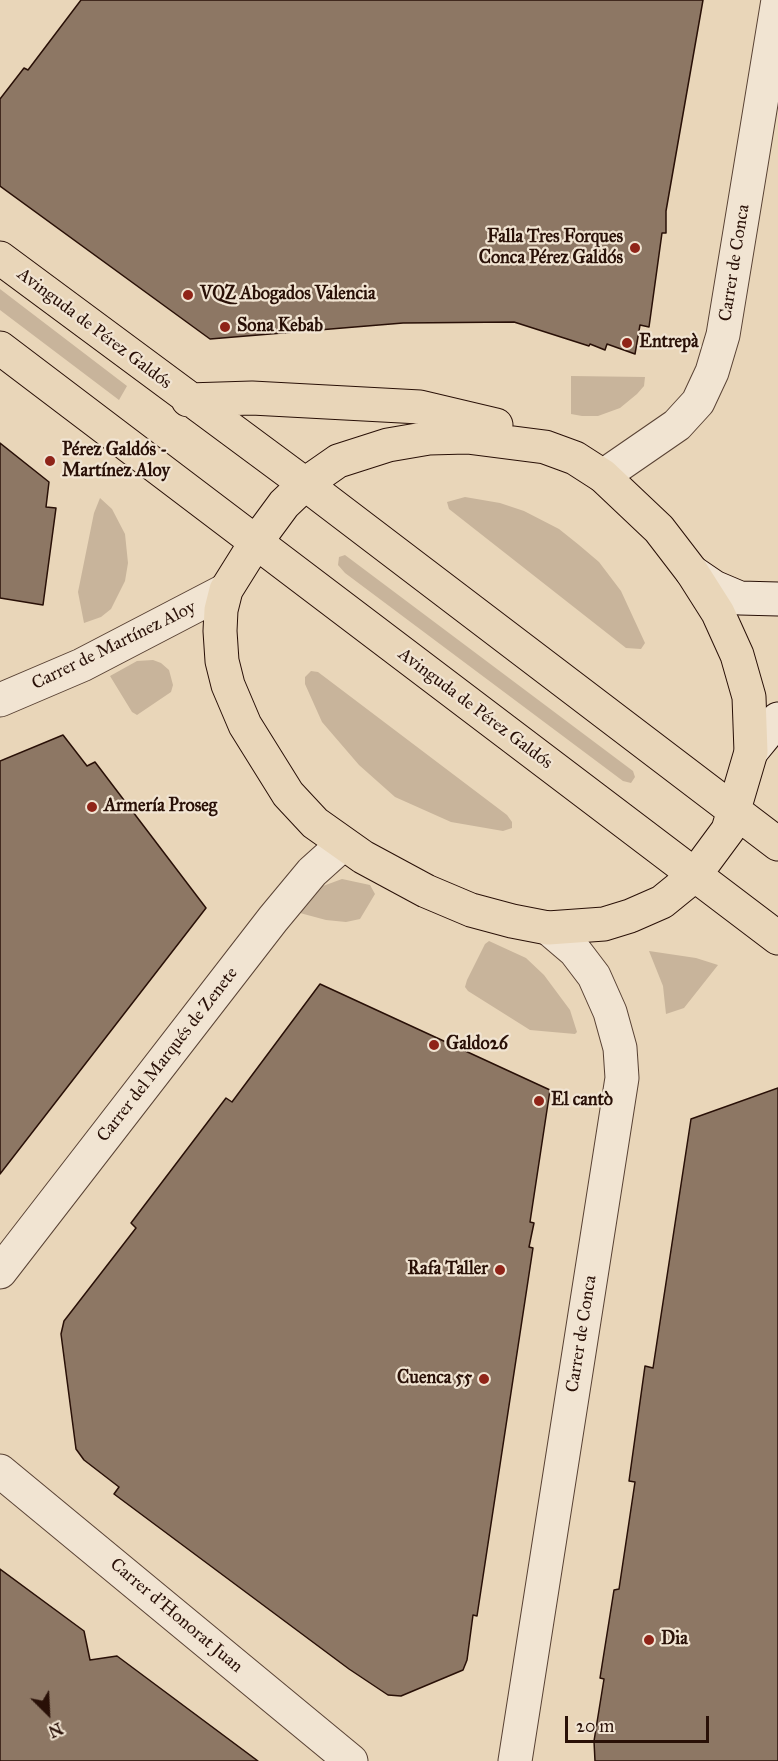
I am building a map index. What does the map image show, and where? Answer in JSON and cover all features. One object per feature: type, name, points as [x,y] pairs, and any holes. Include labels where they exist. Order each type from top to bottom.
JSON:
[{"type":"main road","name":"Avinguda de Pérez Galdós","points":[[0,258],[188,400],[305,484],[778,844]]},
{"type":"main road","name":"Avinguda de Pérez Galdós","points":[[0,348],[778,938]]},
{"type":"main road","name":"Avinguda de Pérez Galdós","points":[[188,400],[252,398],[420,407],[499,426],[575,458],[603,476],[658,529],[692,572],[718,613],[737,655],[749,697],[751,752],[728,830],[694,876],[662,902],[604,924],[548,928],[471,910],[406,881],[342,845],[315,823],[288,794],[245,725],[228,685],[222,661],[220,610],[226,590],[256,542],[284,504],[305,484],[338,461],[388,445],[429,438],[498,439],[545,447]]},
{"type":"street","name":"Carrer de Conca","points":[[603,476],[677,425],[698,402],[712,372],[723,334],[778,0]]},
{"type":"street","points":[[692,572],[714,587],[740,598],[778,599]]},
{"type":"street","name":"Carrer de Martínez Aloy","points":[[0,700],[82,665],[226,590]]},
{"type":"street","points":[[751,752],[778,719]]},
{"type":"street","name":"Carrer del Marqués de Zenete","points":[[0,1272],[273,919],[312,872],[342,845]]},
{"type":"street","name":"Carrer de Conca","points":[[515,1761],[622,1078],[620,1048],[610,1012],[594,976],[575,951],[548,928]]},
{"type":"street","name":"Carrer d'Honorat Juan","points":[[0,1471],[351,1761]]},
{"type":"shaded area","points":[[0,289],[127,386],[119,400],[0,310]]},
{"type":"shaded area","points":[[571,376],[645,377],[644,386],[620,408],[598,416],[582,416],[571,414]]},
{"type":"shaded area","points":[[465,497],[500,503],[524,511],[559,529],[599,562],[621,591],[645,643],[641,649],[626,648],[449,509],[447,502]]},
{"type":"shaded area","points":[[100,498],[112,509],[125,534],[128,563],[125,581],[111,609],[101,617],[84,623],[78,592],[94,513]]},
{"type":"shaded area","points":[[345,555],[633,771],[635,777],[631,783],[623,781],[345,573],[338,565],[339,557]]},
{"type":"shaded area","points":[[153,660],[169,670],[173,685],[171,692],[137,715],[132,712],[110,676],[137,661]]},
{"type":"shaded area","points":[[311,671],[318,672],[507,815],[512,822],[512,828],[503,831],[451,822],[395,797],[359,765],[322,722],[305,684],[305,677]]},
{"type":"shaded area","points":[[342,879],[370,885],[375,894],[360,919],[346,922],[326,920],[300,913],[323,886]]},
{"type":"shaded area","points":[[489,941],[526,958],[544,975],[570,1010],[577,1032],[575,1034],[530,1030],[468,991],[465,987],[467,980],[485,944]]},
{"type":"shaded area","points":[[649,951],[696,958],[718,965],[684,1008],[666,1014],[663,986]]},
{"type":"building","points":[[81,0],[703,0],[666,211],[666,233],[662,233],[649,327],[640,325],[635,354],[607,344],[605,350],[590,344],[589,346],[514,322],[403,323],[210,339],[0,186],[0,99],[24,68],[28,70]]},
{"type":"building","points":[[0,443],[49,482],[46,507],[56,508],[43,605],[0,598]]},
{"type":"building","points":[[63,735],[87,766],[95,762],[206,908],[0,1174],[0,761]]},
{"type":"building","points":[[320,984],[550,1090],[530,1222],[534,1223],[529,1247],[533,1248],[477,1616],[473,1615],[467,1660],[463,1670],[401,1696],[388,1695],[349,1669],[114,1494],[119,1487],[84,1460],[76,1449],[61,1334],[64,1321],[136,1228],[131,1223],[226,1098],[232,1102]]},
{"type":"building","points":[[778,1088],[778,1761],[595,1761],[594,1741],[604,1679],[600,1678],[614,1590],[619,1589],[635,1482],[629,1481],[645,1366],[653,1368],[691,1119]]},
{"type":"building","points":[[0,1569],[84,1631],[90,1660],[117,1656],[258,1761],[0,1761]]},
{"type":"place","name":"Falla Tres Forques Conca Pérez Galdós","points":[[635,248]]},
{"type":"place","name":"VQZ Abogados Valencia","points":[[188,295]]},
{"type":"place","name":"Sona Kebab","points":[[225,327]]},
{"type":"place","name":"Entrepà","points":[[627,343]]},
{"type":"place","name":"Pérez Galdós - Martínez Aloy","points":[[50,461]]},
{"type":"place","name":"Armería Proseg","points":[[92,807]]},
{"type":"place","name":"Galdo26","points":[[434,1045]]},
{"type":"place","name":"El cantò","points":[[539,1101]]},
{"type":"place","name":"Rafa Taller","points":[[500,1270]]},
{"type":"place","name":"Cuenca 55","points":[[484,1379]]},
{"type":"place","name":"Dia","points":[[649,1640]]}]
